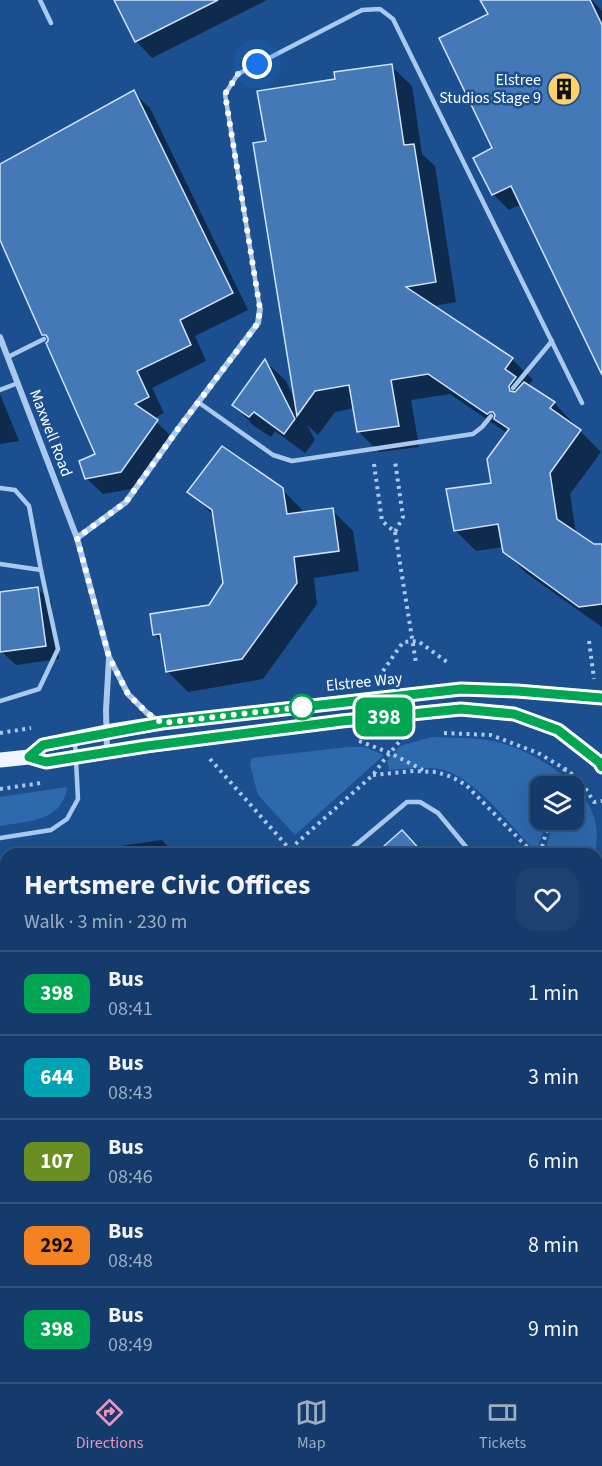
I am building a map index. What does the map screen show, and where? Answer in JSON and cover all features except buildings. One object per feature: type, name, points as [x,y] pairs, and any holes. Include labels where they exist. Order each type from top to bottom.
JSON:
[{"type":"main road","name":"Elstree Way","points":[[29,757],[43,745],[162,723],[461,689],[602,698]]},
{"type":"main road","name":"Elstree Way","points":[[0,760],[29,757],[46,762],[319,724],[461,709],[514,714],[558,730],[599,762],[602,767]]},
{"type":"street","points":[[77,538],[126,502],[258,323],[260,309]]},
{"type":"street","name":"Maxwell Road","points":[[0,337],[77,538],[109,657],[128,694],[147,713],[162,723]]},
{"type":"street","name":"Maxwell Road","points":[[107,752],[105,710],[109,657]]},
{"type":"lane","points":[[40,0],[51,23]]},
{"type":"lane","points":[[260,309],[225,94],[238,74],[362,10],[380,9],[393,19],[582,403]]},
{"type":"lane","points":[[8,357],[44,339]]},
{"type":"lane","points":[[513,388],[552,341]]},
{"type":"lane","points":[[0,390],[18,383]]},
{"type":"lane","points":[[198,402],[273,455],[292,461],[473,434],[491,417]]},
{"type":"lane","points":[[0,488],[15,490],[29,506],[57,649],[39,689],[0,701]]},
{"type":"lane","points":[[0,564],[42,570]]},
{"type":"lane","points":[[0,838],[51,830],[67,819],[78,799],[75,738]]},
{"type":"lane","points":[[352,848],[407,802],[420,802],[438,813],[467,848]]},
{"type":"path","points":[[392,446],[403,517],[395,532],[416,663]]},
{"type":"path","points":[[371,449],[382,521],[395,532]]},
{"type":"path","points":[[384,671],[404,642],[418,641],[447,662]]},
{"type":"path","points":[[589,641],[594,679]]},
{"type":"path","points":[[0,733],[36,727]]},
{"type":"path","points":[[439,733],[491,735],[538,753],[565,769],[582,783],[594,802],[602,801]]},
{"type":"path","points":[[295,848],[374,775],[405,736],[395,737]]},
{"type":"path","points":[[366,739],[356,740],[390,753],[426,772]]},
{"type":"path","points":[[199,760],[222,757]]},
{"type":"path","points":[[210,759],[289,848]]},
{"type":"path","points":[[563,776],[565,769]]},
{"type":"path","points":[[374,775],[414,771],[436,772],[452,777],[466,785],[528,848]]},
{"type":"path","points":[[0,789],[77,777]]},
{"type":"path","points":[[542,848],[547,830]]},
{"type":"shaded area","points":[[432,737],[478,739],[511,746],[561,774],[560,776],[530,776],[530,830],[544,830],[538,848],[532,848],[480,793],[456,775],[431,768],[389,770],[387,761],[400,746]]},
{"type":"shaded area","points":[[365,747],[384,755],[295,835],[258,795],[250,765],[252,758]]},
{"type":"shaded area","points":[[67,787],[64,799],[51,813],[32,821],[0,826],[0,797]]},
{"type":"shaded area","points":[[584,797],[595,821],[596,848],[545,848],[551,830],[584,830]]},
{"type":"bus line","name":"398","points":[[602,698],[461,689],[162,723],[43,745],[29,757],[46,762],[147,746],[342,721],[461,709],[514,714],[558,730],[599,762],[602,767]]},
{"type":"place","name":"Elstree Studios Stage 9","points":[[564,89]]},
{"type":"route","points":[[257,64],[238,74],[225,94],[260,309],[258,323],[126,502],[77,538],[109,657],[128,694],[147,713],[162,723],[302,707]]}]
